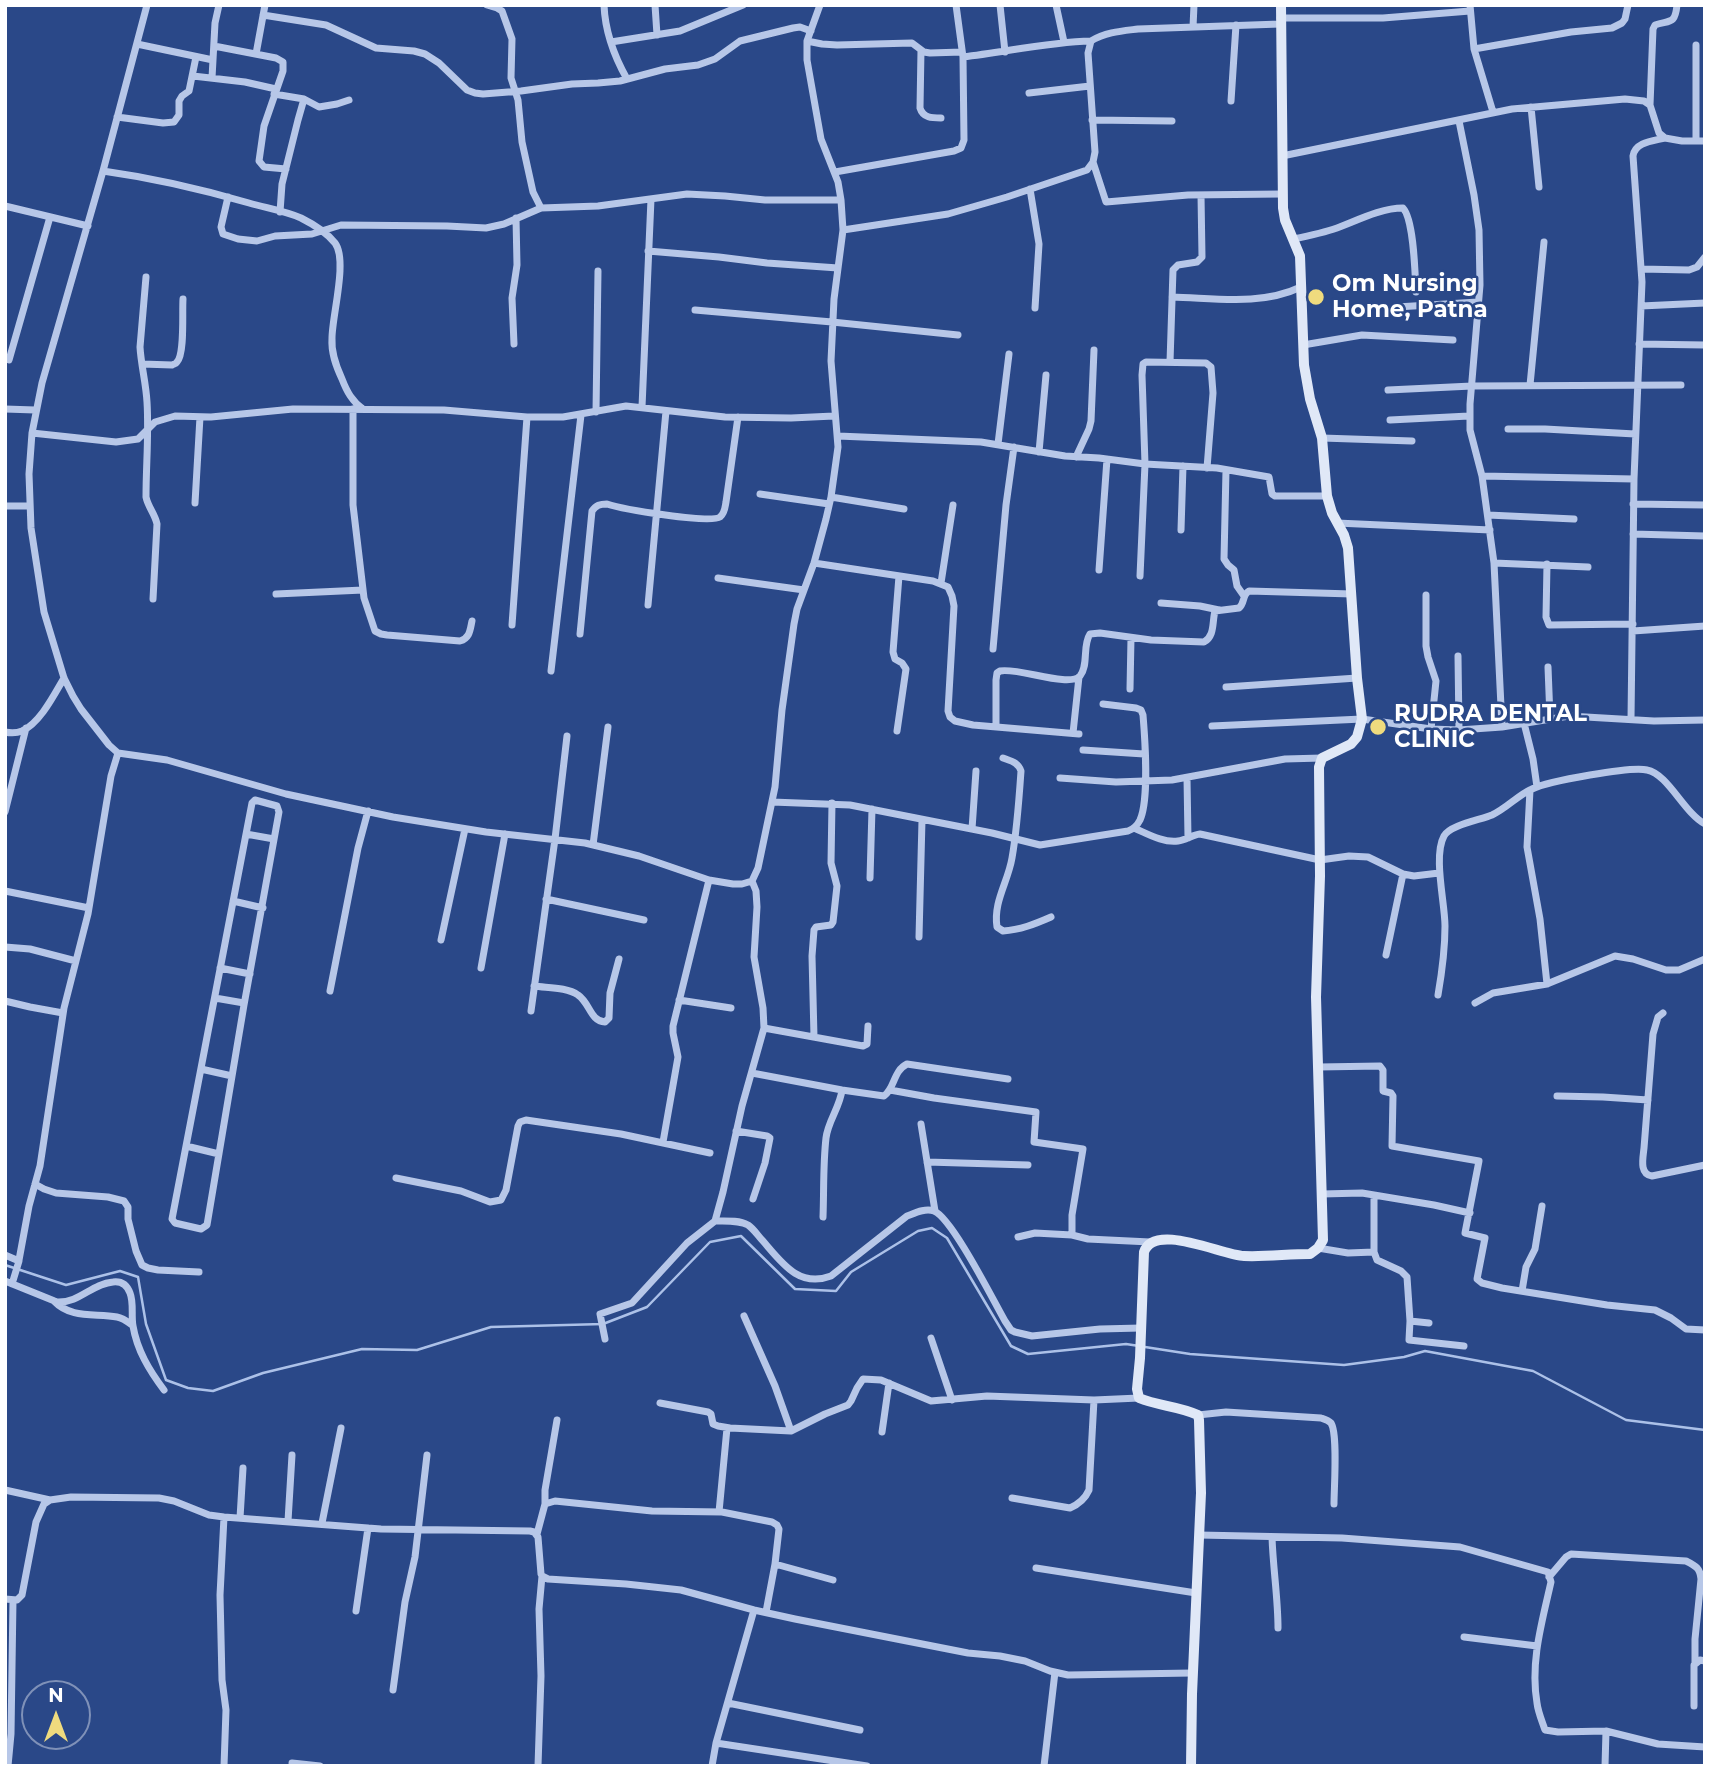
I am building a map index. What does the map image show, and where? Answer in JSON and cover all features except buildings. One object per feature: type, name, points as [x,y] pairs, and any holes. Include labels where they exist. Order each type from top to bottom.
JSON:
[{"type":"street","points":[[147,5],[88,226],[51,349],[35,410],[32,433],[29,474],[32,545],[44,612],[64,678],[81,709],[118,753],[167,761],[270,790],[368,811],[465,829],[593,845],[639,856],[709,880],[733,884],[752,881]]},
{"type":"street","points":[[212,78],[215,23],[219,5]]},
{"type":"street","points":[[256,54],[265,5]]},
{"type":"street","points":[[487,5],[502,11],[512,40],[511,78],[517,92],[522,142],[533,192],[541,208]]},
{"type":"street","points":[[604,5],[606,27],[627,79]]},
{"type":"street","points":[[655,5],[657,35]]},
{"type":"street","points":[[611,42],[690,28],[743,5]]},
{"type":"street","points":[[604,1336],[600,1314],[632,1303],[687,1243],[715,1221],[764,1028],[754,957],[757,907],[752,881],[758,868],[772,802],[794,624],[830,501],[838,436],[834,416],[831,361],[832,322],[842,230],[841,200],[835,173],[824,150],[818,126],[807,60],[807,41],[820,5]]},
{"type":"street","points":[[835,173],[961,148],[965,124],[962,55],[956,5]]},
{"type":"street","points":[[1000,5],[1005,52]]},
{"type":"street","points":[[1056,5],[1064,42]]},
{"type":"street","points":[[1193,27],[1194,5]]},
{"type":"street","points":[[1059,778],[1145,782],[1187,778],[1285,759],[1322,758],[1351,744],[1357,737],[1362,719],[1348,548],[1327,496],[1322,438],[1306,384],[1300,256],[1285,220],[1282,194],[1281,5]]},
{"type":"street","points":[[1474,49],[1571,32],[1612,28],[1625,19],[1628,5]]},
{"type":"street","points":[[1665,138],[1659,133],[1650,105],[1653,29],[1673,20],[1677,5]]},
{"type":"street","points":[[807,41],[837,45],[912,43],[930,53],[962,55],[1091,41],[1118,31],[1383,18],[1470,8],[1474,49],[1493,112]]},
{"type":"street","points":[[263,15],[326,24],[376,48],[425,54],[439,63],[467,90],[492,94],[627,79],[665,69],[704,64],[715,60],[748,38],[800,27],[811,31]]},
{"type":"street","points":[[1231,101],[1236,25]]},
{"type":"street","points":[[1091,41],[1088,53],[1093,162],[1106,202],[1202,195],[1282,194]]},
{"type":"street","points":[[137,44],[213,60]]},
{"type":"street","points":[[1631,719],[1633,504],[1641,306],[1633,156],[1634,150],[1639,146],[1665,138],[1700,141],[1696,44]]},
{"type":"street","points":[[214,46],[276,58],[283,62],[283,71],[264,127],[259,161],[264,167],[286,169]]},
{"type":"street","points":[[921,50],[920,108],[926,117],[941,118]]},
{"type":"street","points":[[117,117],[174,122],[179,114],[179,100],[189,90],[196,57]]},
{"type":"street","points":[[193,76],[264,86],[275,92],[304,99],[319,107],[349,100]]},
{"type":"street","points":[[1029,93],[1090,86]]},
{"type":"street","points":[[280,212],[281,189],[304,99]]},
{"type":"street","points":[[1282,156],[1493,112],[1625,99],[1644,101],[1650,105]]},
{"type":"street","points":[[1531,107],[1539,187]]},
{"type":"street","points":[[1092,120],[1172,121]]},
{"type":"street","points":[[1459,121],[1478,213],[1478,302],[1469,416],[1472,444],[1482,477],[1494,563],[1502,727]]},
{"type":"street","points":[[842,230],[977,207],[1080,174],[1093,162]]},
{"type":"street","points":[[103,171],[228,197],[302,219],[322,231],[335,243],[340,258],[331,335],[334,361],[351,399],[363,409]]},
{"type":"street","points":[[1030,189],[1039,244],[1035,308]]},
{"type":"street","points":[[228,197],[221,227],[223,234],[257,241],[270,236],[312,234],[335,226],[348,225],[486,228],[498,226],[541,208],[598,206],[687,194],[765,200],[841,200]]},
{"type":"street","points":[[1170,362],[1173,270],[1175,267],[1197,262],[1202,257],[1202,195]]},
{"type":"street","points":[[642,407],[651,199]]},
{"type":"street","points":[[5,206],[88,226]]},
{"type":"street","points":[[1293,239],[1403,208],[1408,215],[1410,226],[1416,292]]},
{"type":"street","points":[[9,360],[50,217]]},
{"type":"street","points":[[514,344],[512,298],[517,265],[516,218]]},
{"type":"street","points":[[1531,385],[1544,242]]},
{"type":"street","points":[[648,251],[838,268]]},
{"type":"street","points":[[1641,269],[1689,270],[1697,267],[1705,257]]},
{"type":"street","points":[[596,412],[598,271]]},
{"type":"street","points":[[146,277],[140,336],[149,429],[146,497],[156,518],[158,534],[153,599]]},
{"type":"street","points":[[1172,297],[1258,299],[1284,295],[1301,287]]},
{"type":"street","points":[[142,364],[172,365],[179,359],[183,299]]},
{"type":"street","points":[[1397,307],[1478,302]]},
{"type":"street","points":[[1641,306],[1705,303]]},
{"type":"street","points":[[695,310],[958,335]]},
{"type":"street","points":[[1303,345],[1362,335],[1453,340]]},
{"type":"street","points":[[1639,344],[1705,345]]},
{"type":"street","points":[[1076,457],[1091,421],[1094,350]]},
{"type":"street","points":[[998,444],[1009,354]]},
{"type":"street","points":[[1140,576],[1145,464],[1142,368],[1146,362],[1206,363],[1211,367],[1213,393],[1208,468]]},
{"type":"street","points":[[1039,452],[1046,375]]},
{"type":"street","points":[[1388,390],[1472,386],[1681,385]]},
{"type":"street","points":[[32,433],[116,442],[138,439],[163,418],[238,415],[277,409],[462,411],[527,417],[563,417],[626,406],[738,417],[834,416]]},
{"type":"street","points":[[5,409],[35,410]]},
{"type":"street","points":[[353,409],[353,505],[363,590],[375,631],[381,634],[460,641],[466,639],[472,621]]},
{"type":"street","points":[[648,605],[666,411]]},
{"type":"street","points":[[551,671],[581,415]]},
{"type":"street","points":[[1390,420],[1469,416]]},
{"type":"street","points":[[195,503],[200,417]]},
{"type":"street","points":[[512,625],[527,417]]},
{"type":"street","points":[[580,634],[594,507],[607,504],[708,519],[720,516],[724,512],[726,502],[738,417]]},
{"type":"street","points":[[1508,429],[1635,434]]},
{"type":"street","points":[[838,436],[959,440],[1076,457],[1226,470],[1269,477],[1272,494],[1275,496],[1327,496]]},
{"type":"street","points":[[1322,438],[1412,441]]},
{"type":"street","points":[[993,649],[1014,447]]},
{"type":"street","points":[[1099,570],[1107,459]]},
{"type":"street","points":[[1181,530],[1183,467]]},
{"type":"street","points":[[1226,470],[1224,559],[1234,570],[1237,586],[1244,596]]},
{"type":"street","points":[[1482,477],[1634,479]]},
{"type":"street","points":[[760,494],[904,509]]},
{"type":"street","points":[[1633,504],[1705,505]]},
{"type":"street","points":[[941,583],[953,505]]},
{"type":"street","points":[[5,506],[30,506]]},
{"type":"street","points":[[1488,515],[1574,519]]},
{"type":"street","points":[[1337,523],[1490,530]]},
{"type":"street","points":[[1633,534],[1705,536]]},
{"type":"street","points":[[814,563],[941,583],[948,587],[954,606],[948,711],[950,717],[964,723],[996,727],[1076,734],[1079,677],[1087,637],[1090,634],[1204,642],[1210,638],[1214,614],[1219,610]]},
{"type":"street","points":[[1494,563],[1588,567]]},
{"type":"street","points":[[1546,564],[1546,617],[1549,625],[1705,626]]},
{"type":"street","points":[[897,731],[906,669],[895,659],[893,652],[899,576]]},
{"type":"street","points":[[718,578],[804,590]]},
{"type":"street","points":[[276,594],[363,590]]},
{"type":"street","points":[[1161,603],[1219,610],[1239,608],[1246,592],[1254,590],[1352,594]]},
{"type":"street","points":[[1426,595],[1426,646],[1436,681],[1431,729]]},
{"type":"street","points":[[1130,689],[1131,638]]},
{"type":"street","points":[[1458,656],[1459,730]]},
{"type":"street","points":[[1548,667],[1550,719]]},
{"type":"street","points":[[996,727],[996,680],[1000,671],[1017,670],[1073,680],[1079,677]]},
{"type":"street","points":[[5,733],[22,732],[40,716],[64,678]]},
{"type":"street","points":[[1226,687],[1357,678]]},
{"type":"street","points":[[772,802],[832,803],[872,809],[1030,843],[1050,844],[1128,831],[1138,824],[1143,810],[1143,715],[1141,710],[1136,708],[1103,704]]},
{"type":"street","points":[[1212,726],[1362,719],[1431,729],[1459,730],[1589,716],[1705,720]]},
{"type":"street","points":[[1524,723],[1533,759],[1527,847],[1547,984]]},
{"type":"street","points":[[593,845],[608,727]]},
{"type":"street","points":[[5,812],[26,728]]},
{"type":"street","points":[[531,1011],[567,736]]},
{"type":"street","points":[[1083,750],[1144,754]]},
{"type":"street","points":[[118,753],[111,776],[89,908],[63,1013],[40,1166],[29,1206],[19,1262],[10,1281],[57,1302],[70,1302],[102,1284],[122,1283],[131,1294],[132,1325],[136,1342],[145,1363],[164,1390]]},
{"type":"street","points":[[1003,758],[1014,762],[1021,771],[1015,839],[1011,863],[998,904],[997,927],[1008,931],[1051,917]]},
{"type":"street","points":[[1018,1237],[1035,1233],[1072,1234],[1088,1239],[1185,1241],[1242,1256],[1310,1254],[1318,1248],[1323,1240],[1316,997],[1320,860],[1319,767],[1322,758]]},
{"type":"street","points":[[1438,995],[1445,954],[1444,904],[1439,873],[1442,842],[1448,832],[1501,810],[1533,788],[1589,776],[1645,769],[1657,774],[1694,817],[1705,824]]},
{"type":"street","points":[[972,829],[976,771]]},
{"type":"street","points":[[1187,778],[1188,838]]},
{"type":"street","points":[[267,803],[270,790]]},
{"type":"street","points":[[255,800],[277,806],[279,810],[275,839],[219,1154],[205,1227],[201,1228],[175,1223],[172,1219],[246,834],[252,803],[255,800]]},
{"type":"street","points":[[814,1037],[814,930],[834,922],[837,886],[831,863],[832,803]]},
{"type":"street","points":[[870,878],[872,809]]},
{"type":"street","points":[[330,991],[358,848],[368,811]]},
{"type":"street","points":[[919,937],[922,820]]},
{"type":"street","points":[[1134,828],[1162,840],[1174,841],[1200,834],[1320,860],[1349,856],[1368,857],[1403,874],[1414,876],[1439,873]]},
{"type":"street","points":[[441,940],[465,829]]},
{"type":"street","points":[[246,834],[275,839]]},
{"type":"street","points":[[481,968],[505,834]]},
{"type":"street","points":[[1386,954],[1403,874]]},
{"type":"street","points":[[663,1142],[678,1057],[673,1030],[709,880]]},
{"type":"street","points":[[5,891],[89,908]]},
{"type":"street","points":[[547,899],[644,920]]},
{"type":"street","points":[[233,901],[262,908]]},
{"type":"street","points":[[5,947],[30,949],[76,961]]},
{"type":"street","points":[[1475,1003],[1493,993],[1547,984],[1615,956],[1666,970],[1679,970],[1705,959]]},
{"type":"street","points":[[534,986],[574,992],[583,999],[598,1021],[605,1022],[609,1018],[610,993],[619,959]]},
{"type":"street","points":[[220,968],[250,974]]},
{"type":"street","points":[[215,998],[244,1003]]},
{"type":"street","points":[[5,1000],[63,1013]]},
{"type":"street","points":[[680,1000],[731,1008]]},
{"type":"street","points":[[1663,1013],[1658,1017],[1653,1034],[1644,1148],[1645,1173],[1652,1176],[1705,1165]]},
{"type":"street","points":[[764,1028],[863,1046],[867,1044],[868,1026]]},
{"type":"street","points":[[752,1073],[884,1096],[890,1090],[899,1070],[907,1064],[1008,1079]]},
{"type":"street","points":[[1319,1067],[1380,1066],[1383,1070],[1383,1091],[1393,1096],[1392,1146],[1479,1161],[1465,1233],[1485,1238],[1477,1279],[1482,1283],[1522,1292],[1655,1310],[1686,1329],[1705,1330]]},
{"type":"street","points":[[201,1069],[232,1076]]},
{"type":"street","points":[[822,1217],[826,1138],[842,1090]]},
{"type":"street","points":[[890,1090],[1036,1112],[1034,1142],[1083,1149],[1072,1215],[1072,1234]]},
{"type":"street","points":[[1557,1096],[1648,1100]]},
{"type":"street","points":[[396,1178],[466,1193],[485,1201],[499,1201],[506,1190],[518,1126],[526,1120],[621,1134],[710,1153]]},
{"type":"street","points":[[921,1124],[934,1211]]},
{"type":"street","points":[[736,1131],[770,1138],[753,1199]]},
{"type":"street","points":[[186,1146],[219,1154]]},
{"type":"street","points":[[927,1162],[1028,1165]]},
{"type":"street","points":[[36,1184],[56,1193],[108,1196],[124,1202],[128,1207],[128,1219],[142,1265],[158,1270],[199,1272]]},
{"type":"street","points":[[1322,1194],[1362,1193],[1469,1213]]},
{"type":"street","points":[[1374,1195],[1374,1252],[1377,1260],[1401,1271],[1407,1277],[1409,1340],[1464,1346]]},
{"type":"street","points":[[1522,1292],[1526,1267],[1535,1249],[1542,1206]]},
{"type":"street","points":[[715,1221],[743,1223],[750,1227],[794,1274],[811,1280],[822,1280],[831,1276],[907,1216],[934,1211],[943,1217],[962,1244],[1011,1330],[1032,1336],[1100,1329],[1141,1330]]},
{"type":"street","points":[[1139,1398],[1137,1389],[1144,1252],[1150,1242]]},
{"type":"street","points":[[1318,1248],[1348,1254],[1374,1252]]},
{"type":"street","points":[[5,1255],[19,1262]]},
{"type":"street","points":[[51,1298],[65,1310],[118,1317],[132,1325]]},
{"type":"street","points":[[744,1316],[775,1386],[791,1431]]},
{"type":"street","points":[[1410,1321],[1429,1323]]},
{"type":"street","points":[[930,1338],[952,1399]]},
{"type":"street","points":[[660,1403],[711,1413],[713,1424],[727,1428],[791,1431],[848,1405],[863,1379],[881,1380],[931,1401],[987,1396],[1139,1398],[1150,1403],[1184,1408],[1198,1415],[1226,1412],[1321,1418],[1331,1424],[1334,1442],[1334,1504]]},
{"type":"street","points":[[882,1432],[889,1383]]},
{"type":"street","points":[[1012,1498],[1070,1508],[1086,1497],[1090,1480],[1094,1399]]},
{"type":"street","points":[[1191,1766],[1192,1673],[1201,1493],[1198,1415]]},
{"type":"street","points":[[538,1766],[541,1676],[539,1609],[542,1576],[537,1534],[545,1504],[557,1420]]},
{"type":"street","points":[[323,1523],[341,1428]]},
{"type":"street","points":[[719,1512],[727,1428]]},
{"type":"street","points":[[288,1521],[292,1455]]},
{"type":"street","points":[[393,1690],[405,1602],[415,1556],[427,1455]]},
{"type":"street","points":[[240,1518],[243,1468]]},
{"type":"street","points":[[5,1490],[50,1500],[71,1497],[159,1498],[209,1515],[224,1517],[368,1528],[525,1531],[537,1534]]},
{"type":"street","points":[[8,1766],[11,1734],[9,1600],[22,1595],[36,1522],[44,1504],[50,1500]]},
{"type":"street","points":[[545,1504],[555,1501],[641,1511],[719,1512],[772,1522],[779,1529],[766,1612]]},
{"type":"street","points":[[224,1517],[220,1582],[222,1685],[226,1710],[224,1766]]},
{"type":"street","points":[[356,1611],[368,1528]]},
{"type":"street","points":[[1199,1535],[1342,1538],[1460,1547],[1548,1572],[1551,1582],[1535,1665],[1537,1704],[1545,1730],[1606,1731],[1658,1744],[1705,1747]]},
{"type":"street","points":[[1272,1537],[1278,1596],[1278,1629]]},
{"type":"street","points":[[1549,1577],[1566,1556],[1571,1554],[1686,1562],[1698,1568],[1701,1571],[1701,1579],[1693,1671],[1694,1706]]},
{"type":"street","points":[[775,1564],[834,1580]]},
{"type":"street","points":[[1036,1568],[1196,1593]]},
{"type":"street","points":[[542,1576],[553,1580],[681,1590],[754,1610],[968,1653],[1024,1661],[1068,1675],[1192,1673]]},
{"type":"street","points":[[712,1766],[716,1743],[754,1610]]},
{"type":"street","points":[[1464,1637],[1537,1646]]},
{"type":"street","points":[[1695,1663],[1705,1661]]},
{"type":"street","points":[[1044,1766],[1055,1672]]},
{"type":"street","points":[[728,1703],[860,1730]]},
{"type":"street","points":[[1605,1766],[1606,1731]]},
{"type":"street","points":[[716,1743],[866,1766]]},
{"type":"street","points":[[292,1763],[320,1766]]},
{"type":"waterway","points":[[5,1265],[66,1285],[120,1271],[138,1277],[146,1324],[166,1380],[188,1388],[213,1391],[263,1373],[362,1349],[417,1350],[491,1327],[603,1324],[647,1307],[710,1242],[741,1236],[795,1289],[836,1291],[851,1272],[918,1231],[932,1228],[947,1238],[1011,1346],[1028,1354],[1126,1344],[1139,1346]]},
{"type":"waterway","points":[[1145,1347],[1190,1354],[1344,1365],[1404,1357],[1425,1351],[1533,1371],[1626,1420],[1705,1430]]},
{"type":"place","name":"Om Nursing Home, Patna","points":[[1316,297]]},
{"type":"place","name":"RUDRA DENTAL CLINIC","points":[[1378,727]]}]
